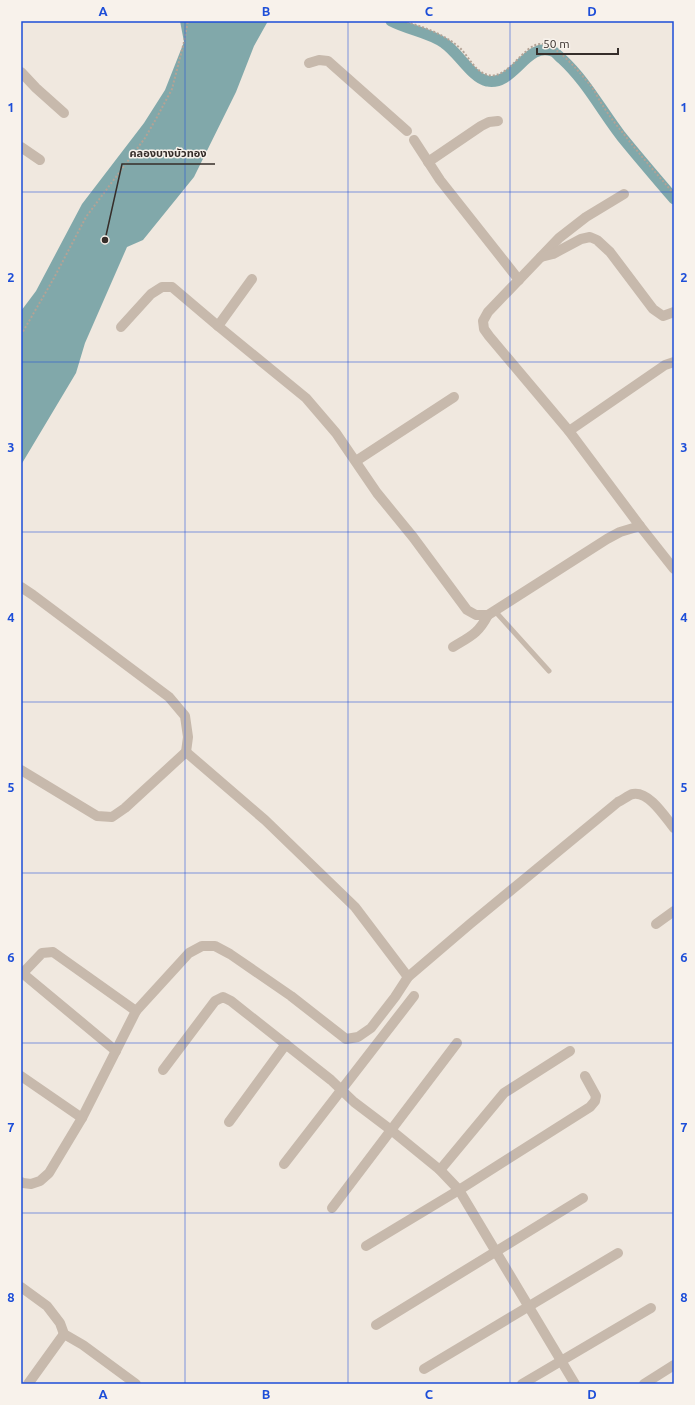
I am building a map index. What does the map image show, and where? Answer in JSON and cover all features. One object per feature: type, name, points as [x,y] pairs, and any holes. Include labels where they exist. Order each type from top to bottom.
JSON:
[{"type":"street","points":[[309,63],[319,60],[328,60],[407,131]]},
{"type":"street","points":[[21,72],[36,88],[64,113]]},
{"type":"street","points":[[428,162],[481,126],[489,122],[498,121]]},
{"type":"street","points":[[414,140],[440,180],[519,280]]},
{"type":"street","points":[[21,147],[40,160]]},
{"type":"street","points":[[624,194],[586,216],[559,238],[488,312],[482,321],[484,329],[569,431],[674,569]]},
{"type":"street","points":[[541,257],[553,254],[581,239],[590,237],[597,240],[610,252],[652,310],[663,316],[674,312]]},
{"type":"street","points":[[218,326],[252,279]]},
{"type":"street","points":[[121,327],[151,294],[162,287],[172,287],[306,398],[336,433],[378,493],[413,537],[462,604],[476,615],[491,612],[620,532],[640,526]]},
{"type":"street","points":[[569,431],[665,365],[674,362]]},
{"type":"street","points":[[356,460],[454,397]]},
{"type":"street","points":[[21,587],[169,697],[185,716],[188,737],[186,752],[125,808],[112,817],[97,816],[21,770]]},
{"type":"street","points":[[453,647],[475,634],[491,612]]},
{"type":"street","points":[[186,752],[265,820],[354,907],[408,977]]},
{"type":"street","points":[[21,1182],[23,1184],[31,1184],[40,1181],[49,1172],[82,1118],[136,1011],[189,953],[202,946],[215,946],[230,954],[291,996],[346,1039],[358,1037],[371,1028],[395,997],[408,977],[618,802],[633,794],[644,795],[652,801],[674,828]]},
{"type":"street","points":[[656,924],[674,911]]},
{"type":"street","points":[[116,1051],[22,973],[42,953],[53,952],[136,1011]]},
{"type":"street","points":[[284,1164],[414,996]]},
{"type":"street","points":[[163,1070],[216,1001],[223,997],[231,1001],[331,1080],[354,1102],[392,1130],[440,1170],[459,1190],[575,1384]]},
{"type":"street","points":[[332,1208],[457,1043]]},
{"type":"street","points":[[229,1122],[286,1044]]},
{"type":"street","points":[[440,1170],[504,1093],[570,1051]]},
{"type":"street","points":[[21,1076],[82,1118]]},
{"type":"street","points":[[366,1246],[459,1190],[590,1107],[595,1101],[596,1096],[585,1076]]},
{"type":"street","points":[[376,1324],[583,1198]]},
{"type":"street","points":[[424,1369],[618,1253]]},
{"type":"street","points":[[21,1287],[47,1306],[60,1323],[64,1334],[83,1345],[136,1384]]},
{"type":"street","points":[[522,1384],[650,1308]]},
{"type":"street","points":[[28,1384],[64,1334]]},
{"type":"street","points":[[644,1384],[674,1366]]},
{"type":"lane","points":[[491,612],[549,671]]},
{"type":"path","points":[[21,334],[54,278],[86,217],[145,138],[156,119],[172,89],[188,21]]},
{"type":"path","points":[[403,21],[428,29],[447,38],[461,49],[477,69],[488,75],[497,74],[507,69],[533,46],[542,44],[554,48],[568,60],[591,87],[624,135],[674,194]]},
{"type":"water","points":[[180,21],[268,21],[254,46],[236,92],[194,177],[143,240],[127,247],[85,343],[76,373],[21,465],[21,311],[36,291],[82,204],[144,123],[165,90],[184,42]]},
{"type":"waterway","points":[[391,21],[438,39],[455,52],[470,70],[481,79],[487,81],[496,81],[505,77],[535,52],[543,50],[555,52],[579,77],[621,136],[674,199]]},
{"type":"place","name":"คลองบางบัวทอง","points":[[105,240]]}]
